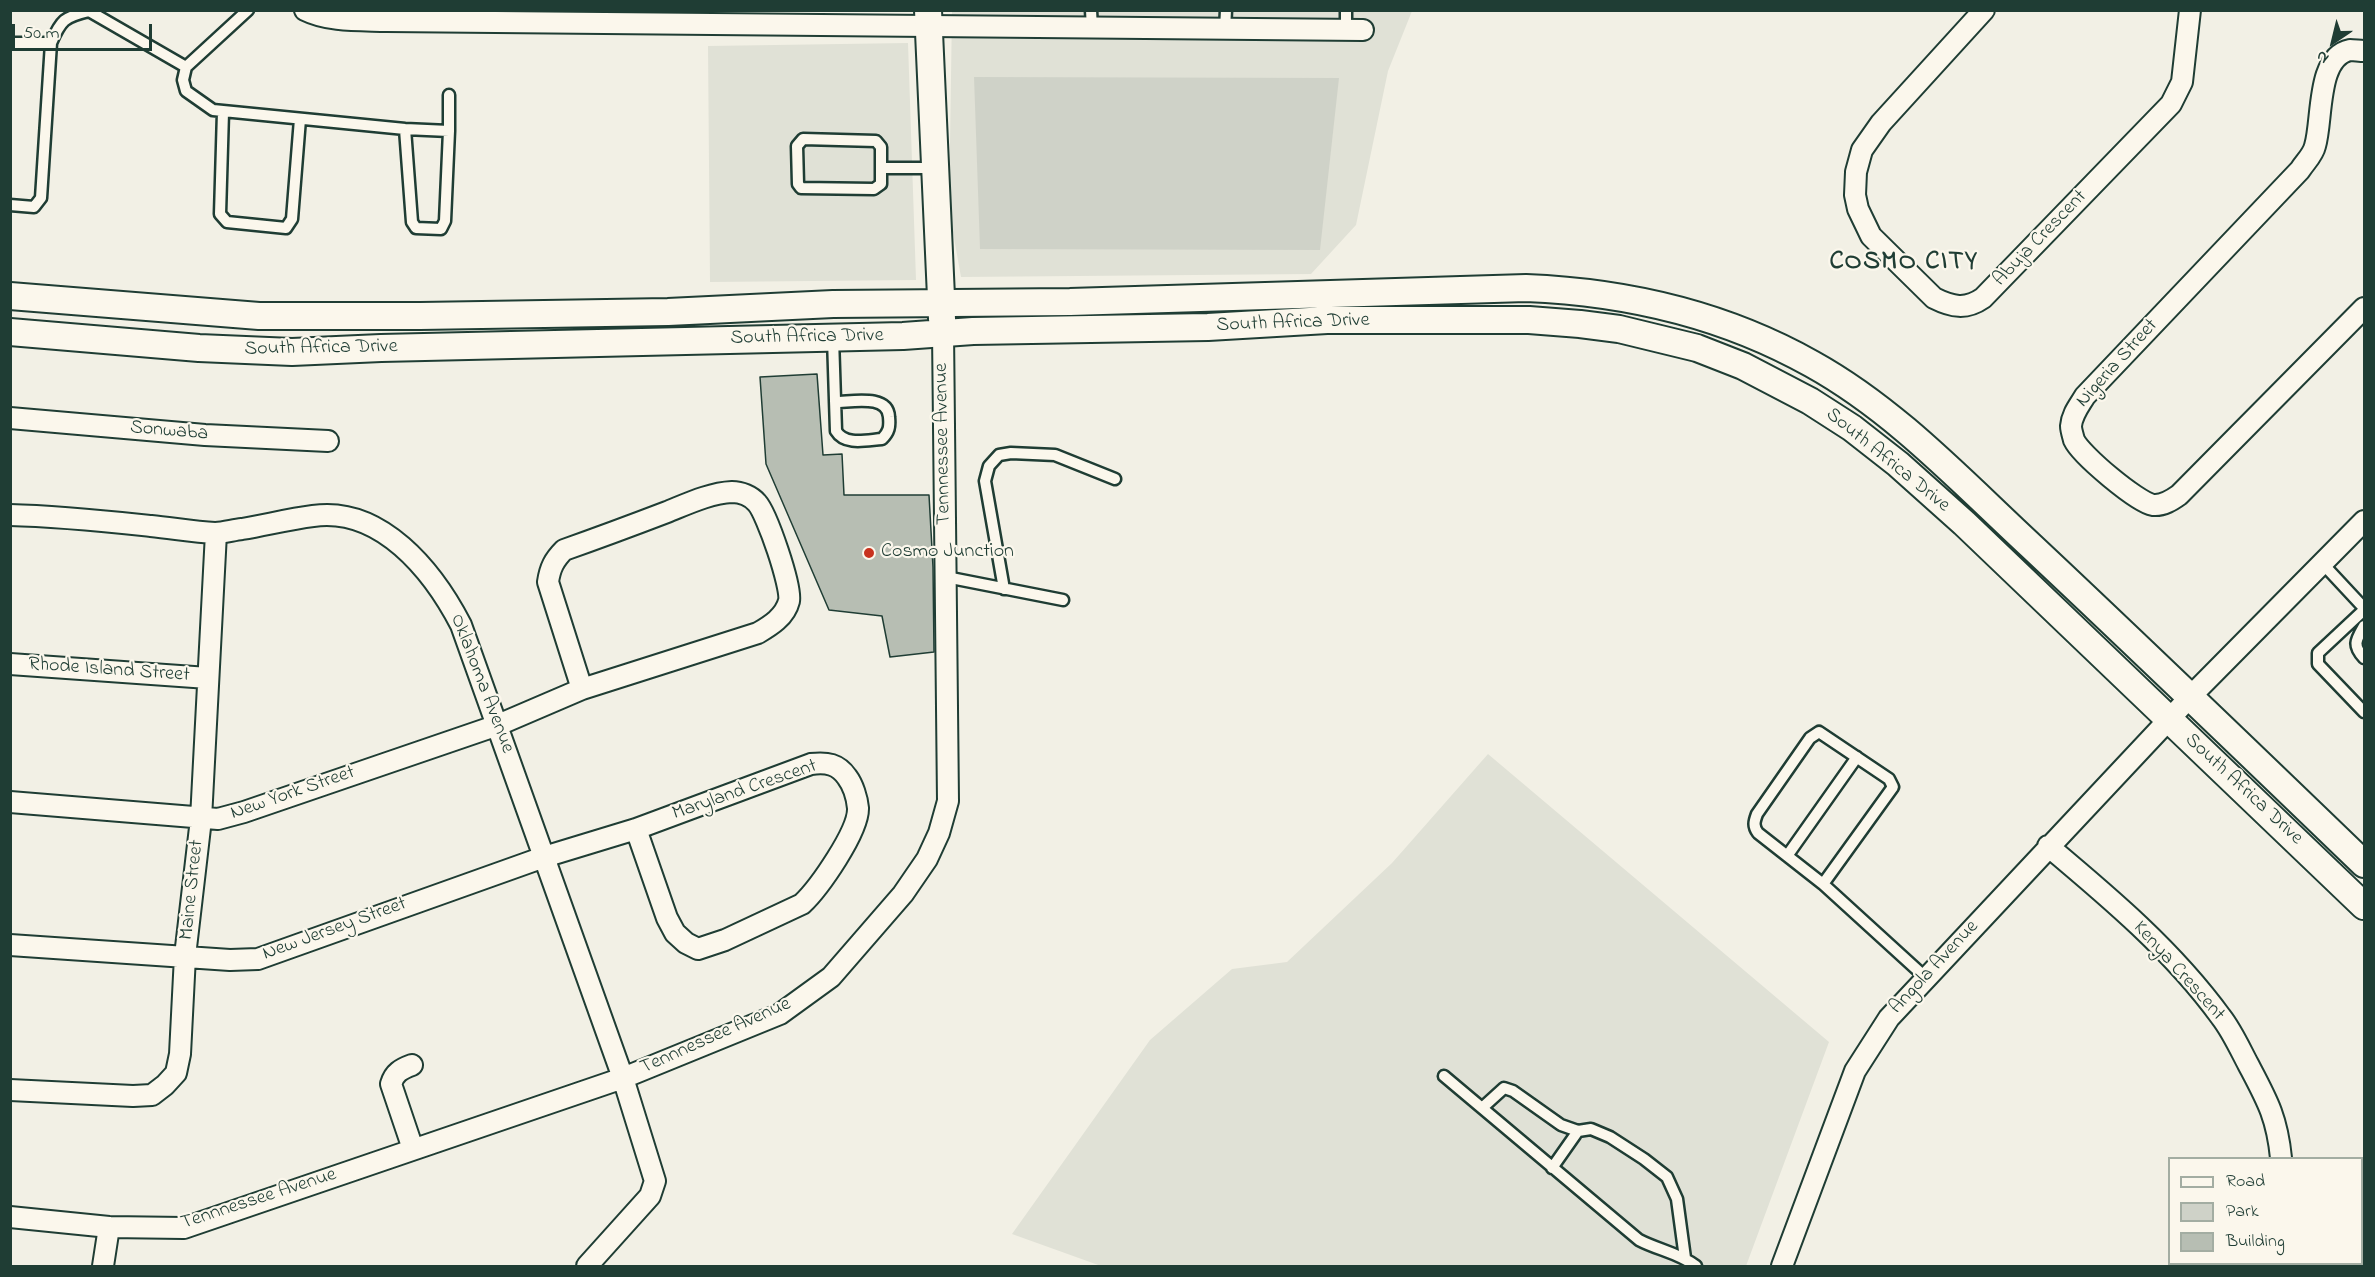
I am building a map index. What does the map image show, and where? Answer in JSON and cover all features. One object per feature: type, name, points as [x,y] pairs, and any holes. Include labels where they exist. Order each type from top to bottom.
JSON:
[{"type":"street","points":[[304,10],[312,14],[349,19],[387,21],[773,17],[1225,20],[1354,30]]},
{"type":"street","name":"Abuja Crescent","points":[[1984,10],[1896,105],[1871,136],[1862,150],[1855,183],[1858,209],[1871,236],[1934,298],[1947,305],[1958,307],[1969,305],[1983,298],[2171,104],[2182,82],[2190,10]]},
{"type":"street","name":"Tennnessee Avenue","points":[[10,1217],[109,1227],[184,1228],[623,1078],[780,1014],[809,995],[831,977],[903,894],[927,859],[939,833],[948,801],[943,332],[928,19]]},
{"type":"street","name":"Nigeria Street","points":[[2364,51],[2351,50],[2331,63],[2326,76],[2314,150],[2300,170],[2085,396],[2074,413],[2071,427],[2074,440],[2085,454],[2139,499],[2155,505],[2169,502],[2179,495],[2364,308]]},
{"type":"street","name":"South Africa Drive","points":[[10,296],[259,316],[573,313],[833,304],[1070,302],[1526,288],[1598,293],[1680,309],[1763,339],[1812,364],[1877,407],[1952,473],[2364,864]]},
{"type":"street","name":"South Africa Drive","points":[[10,332],[199,348],[292,352],[833,338],[943,332],[1208,327],[1327,320],[1529,320],[1619,329],[1697,348],[1778,383],[1852,428],[1898,465],[1964,523],[2364,906]]},
{"type":"street","name":"Sonwaba","points":[[10,418],[205,435],[328,441]]},
{"type":"street","name":"New York Street","points":[[10,802],[218,819],[498,724],[582,690],[758,633],[773,625],[789,602],[789,588],[767,520],[758,503],[748,496],[734,492],[705,498],[564,550],[556,558],[550,569],[548,582],[582,690]]},
{"type":"street","name":"Oklahoma Avenue","points":[[10,515],[216,533],[315,515],[338,515],[360,520],[382,532],[417,560],[449,601],[462,625],[498,724],[623,1078],[655,1181],[650,1196],[587,1266]]},
{"type":"street","name":"Angola Avenue","points":[[1782,1266],[1855,1071],[1889,1018],[2190,697],[2364,521]]},
{"type":"street","name":"Maine Street","points":[[10,1090],[152,1095],[176,1074],[180,1054],[185,956],[201,819],[216,533]]},
{"type":"street","name":"Rhode Island Street","points":[[10,664],[208,678]]},
{"type":"street","name":"Maryland Crescent","points":[[544,857],[636,829],[811,764],[825,763],[841,768],[851,784],[858,810],[837,860],[812,895],[802,904],[725,940],[698,949],[686,943],[675,933],[636,829]]},
{"type":"street","name":"Kenya Crescent","points":[[2048,846],[2112,901],[2157,944],[2198,987],[2222,1018],[2272,1109],[2281,1157]]},
{"type":"street","name":"New Jersey Street","points":[[10,945],[230,960],[258,959],[544,857]]},
{"type":"street","points":[[412,1065],[400,1070],[393,1077],[392,1084],[413,1149]]},
{"type":"street","points":[[103,1266],[109,1227]]},
{"type":"lane","points":[[248,10],[186,67],[183,80],[186,91],[194,99],[213,110],[223,112],[449,131]]},
{"type":"lane","points":[[1346,10],[1354,30]]},
{"type":"lane","points":[[10,206],[34,207],[41,198],[51,43],[61,22],[72,15],[89,11],[186,67]]},
{"type":"lane","points":[[10,43],[51,43]]},
{"type":"lane","points":[[405,129],[412,222],[416,228],[441,229],[444,225],[449,95]]},
{"type":"lane","points":[[223,112],[219,214],[227,222],[286,228],[292,219],[300,119]]},
{"type":"lane","points":[[803,139],[873,140],[881,147],[882,168],[881,184],[874,189],[801,188],[798,184],[798,145],[803,139]]},
{"type":"lane","points":[[882,168],[936,168]]},
{"type":"lane","points":[[833,338],[835,402],[836,431],[840,438],[848,441],[882,440],[888,434],[889,410],[884,404],[874,401],[835,402]]},
{"type":"lane","points":[[1004,589],[985,481],[989,466],[999,456],[1011,453],[1055,455],[1115,479]]},
{"type":"lane","points":[[2323,564],[2364,609],[2318,653],[2318,664],[2364,712]]},
{"type":"lane","points":[[946,577],[1063,600]]},
{"type":"lane","points":[[2364,626],[2355,641],[2356,648],[2364,658]]},
{"type":"lane","points":[[1822,884],[1893,790],[1893,784],[1824,734],[1816,733],[1757,814],[1753,822],[1754,828],[1822,884],[1925,977]]},
{"type":"lane","points":[[1787,856],[1857,757]]},
{"type":"lane","points":[[1443,1076],[1639,1239],[1651,1246],[1685,1258],[1696,1266]]},
{"type":"lane","points":[[1482,1108],[1504,1089],[1513,1091],[1561,1125],[1578,1131],[1591,1129],[1610,1137],[1644,1159],[1667,1177],[1677,1199],[1685,1258]]},
{"type":"lane","points":[[1552,1168],[1578,1131]]},
{"type":"shaded area","points":[[952,11],[1412,11],[1388,71],[1356,225],[1311,274],[961,277],[949,210]]},
{"type":"shaded area","points":[[908,43],[916,280],[710,282],[708,46]]},
{"type":"shaded area","points":[[1488,754],[1829,1042],[1746,1266],[1101,1266],[1012,1234],[1150,1040],[1232,969],[1287,962],[1392,863]]},
{"type":"green space","points":[[974,77],[1339,78],[1320,250],[980,249]]},
{"type":"building","name":"Cosmo Junction","points":[[817,374],[823,455],[842,454],[844,495],[929,495],[934,652],[890,657],[882,616],[829,610],[766,464],[760,377]]},
{"type":"place","name":"Cosmo Junction","points":[[869,553]]},
{"type":"district","name":"COSMO CITY","points":[[1904,264]]}]
